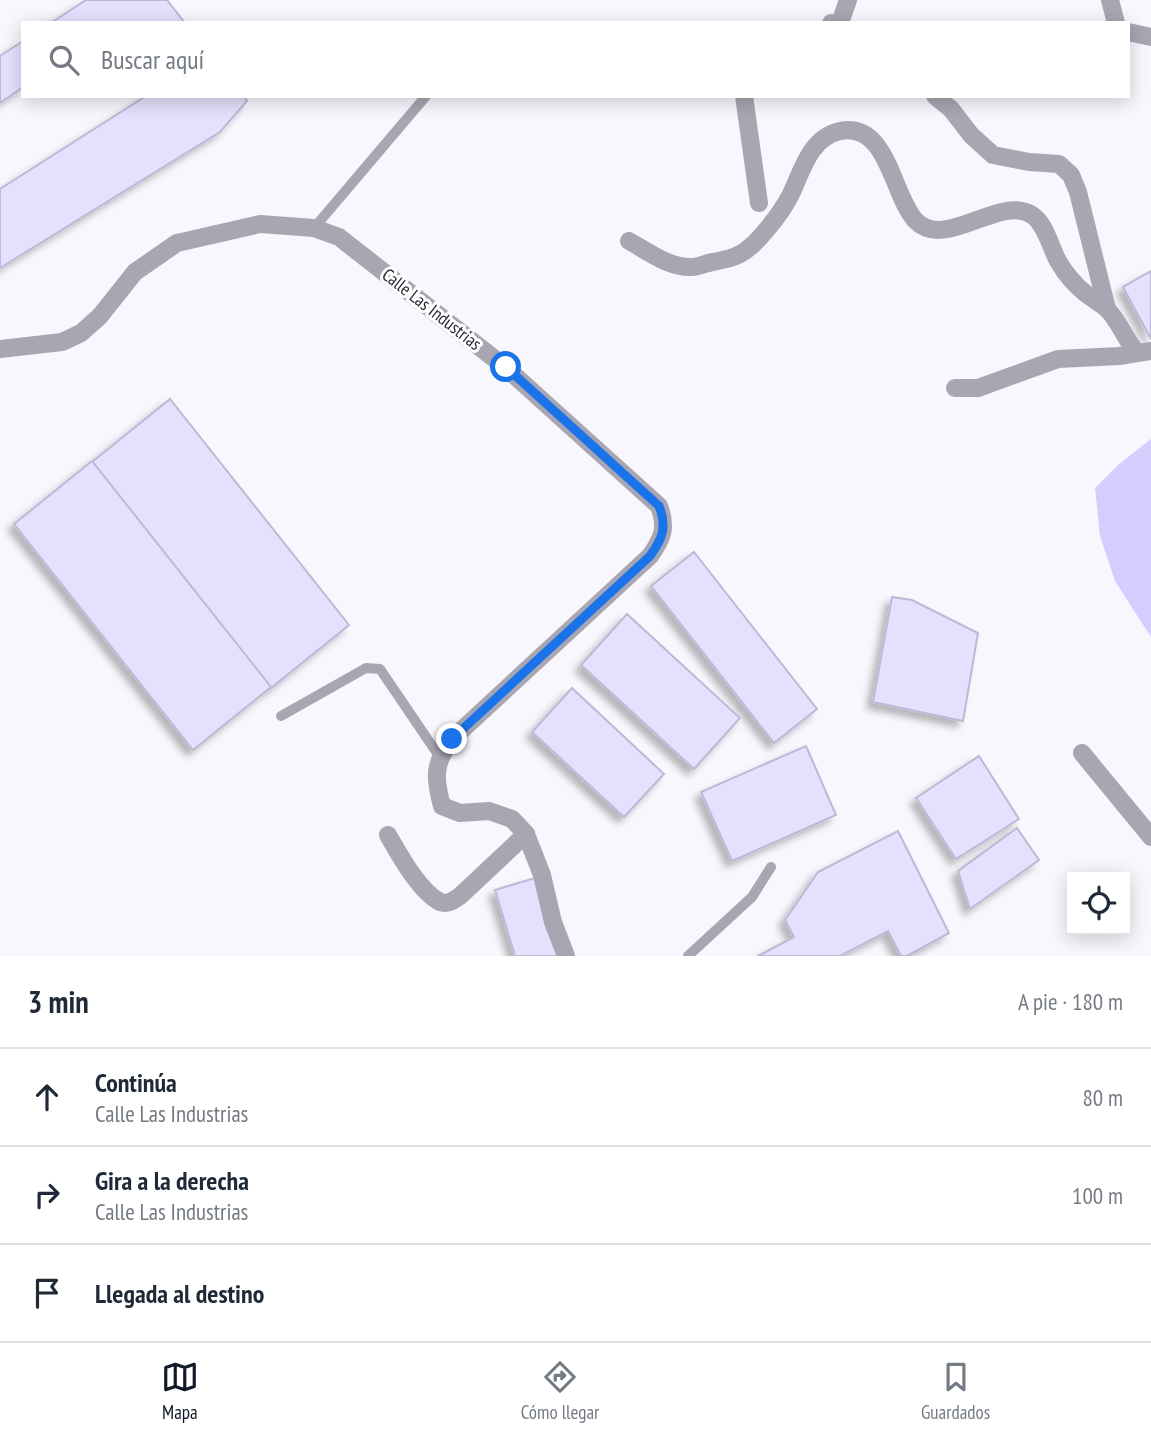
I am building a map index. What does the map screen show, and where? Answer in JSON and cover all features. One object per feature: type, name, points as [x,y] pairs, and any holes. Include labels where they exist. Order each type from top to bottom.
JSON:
[{"type":"street","points":[[841,21],[848,0]]},
{"type":"street","points":[[1110,0],[1115,21]]},
{"type":"street","points":[[1130,32],[1151,37]]},
{"type":"street","points":[[744,98],[759,203]]},
{"type":"street","points":[[937,98],[993,155],[1059,164],[1071,175],[1078,192],[1107,309],[1127,341],[1144,352]]},
{"type":"street","points":[[629,241],[663,260],[691,267],[740,255],[775,220],[790,196],[806,159],[819,142],[836,132],[850,130],[877,145],[890,166],[906,208],[918,223],[940,231],[992,214],[1019,210],[1033,216],[1041,226],[1063,270],[1084,293],[1107,309]]},
{"type":"street","name":"Calle Las Industrias","points":[[0,349],[62,342],[81,334],[100,316],[135,272],[177,243],[260,224],[314,228],[339,237],[506,367],[659,506],[665,521],[662,539],[650,556],[452,739],[439,756]]},
{"type":"street","points":[[955,388],[978,388],[1058,359],[1144,352]]},
{"type":"street","points":[[1082,753],[1151,837]]},
{"type":"street","points":[[439,756],[436,784],[442,806],[460,813],[489,811],[512,819],[526,834],[542,875],[553,922],[566,956]]},
{"type":"street","points":[[388,835],[405,865],[421,884],[440,902],[450,903],[526,834]]},
{"type":"lane","points":[[314,228],[424,98]]},
{"type":"lane","points":[[281,716],[366,668],[380,669],[439,756]]},
{"type":"lane","points":[[688,956],[752,897],[771,867]]},
{"type":"shaded area","points":[[1151,439],[1151,637],[1115,581],[1100,536],[1095,488],[1118,465]]},
{"type":"building","points":[[86,0],[167,0],[183,21],[54,21]]},
{"type":"building","points":[[21,42],[21,88],[0,103],[0,56]]},
{"type":"building","points":[[143,98],[245,98],[247,101],[220,132],[0,268],[0,189]]},
{"type":"building","points":[[1151,271],[1151,339],[1123,287]]},
{"type":"building","points":[[170,399],[349,625],[271,688],[92,462]]},
{"type":"building","points":[[92,461],[271,687],[193,750],[14,524]]},
{"type":"building","points":[[694,552],[817,709],[774,743],[651,586]]},
{"type":"building","points":[[892,597],[912,600],[978,633],[963,721],[873,702]]},
{"type":"building","points":[[627,614],[740,718],[694,769],[581,665]]},
{"type":"building","points":[[572,688],[664,774],[624,817],[532,732]]},
{"type":"building","points":[[806,746],[836,815],[732,861],[701,792]]},
{"type":"building","points":[[979,756],[1019,819],[956,859],[916,798]]},
{"type":"building","points":[[1017,828],[1039,860],[970,909],[958,871]]},
{"type":"building","points":[[898,831],[949,933],[907,956],[901,956],[888,931],[840,956],[758,956],[794,937],[785,920],[818,872]]},
{"type":"building","points":[[535,878],[559,956],[515,956],[495,890]]},
{"type":"route","points":[[452,739],[650,556],[662,539],[665,521],[659,506],[506,367]]}]
